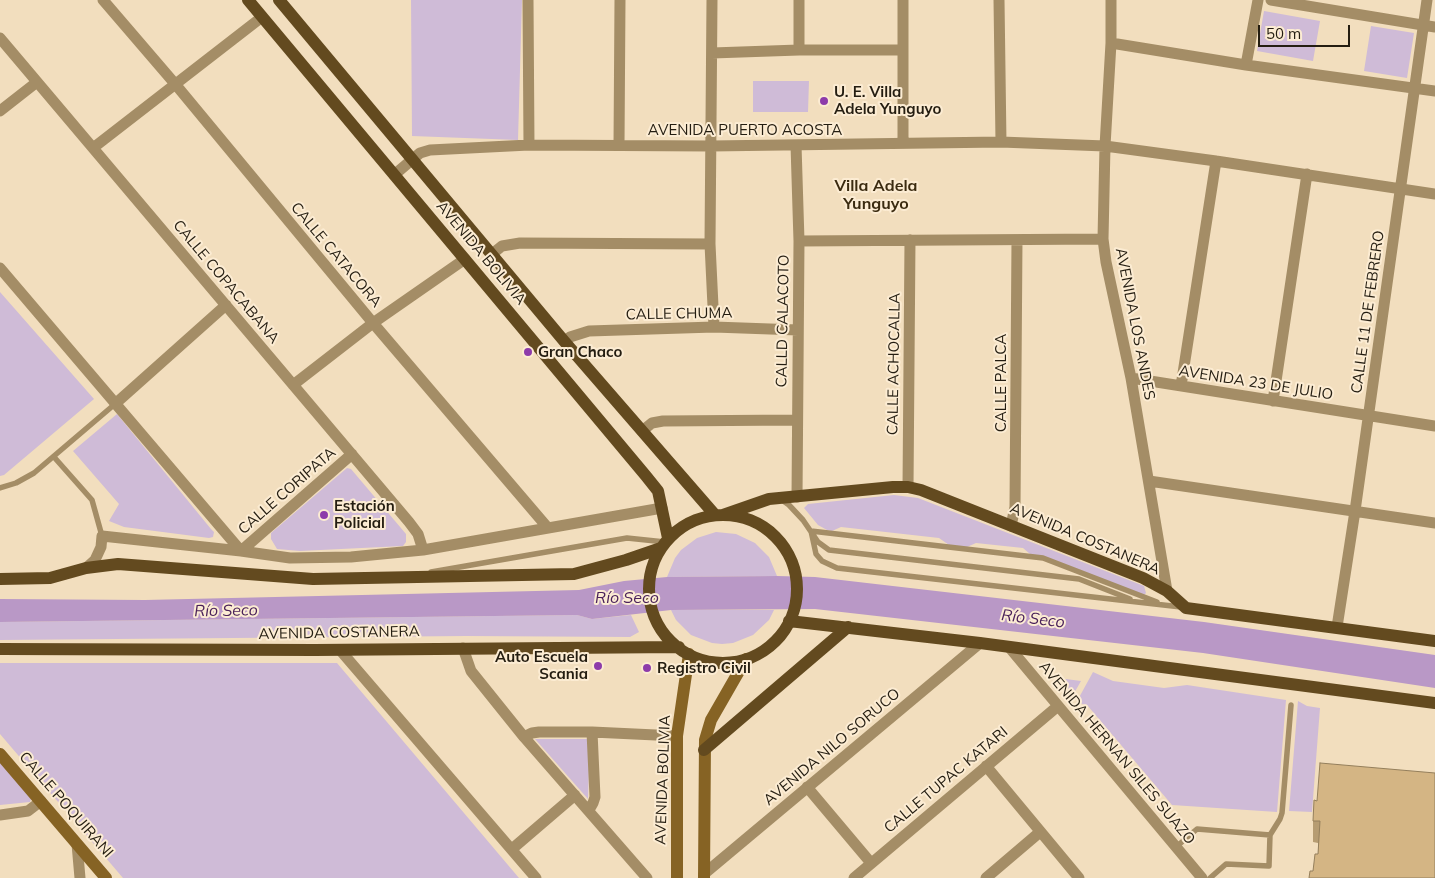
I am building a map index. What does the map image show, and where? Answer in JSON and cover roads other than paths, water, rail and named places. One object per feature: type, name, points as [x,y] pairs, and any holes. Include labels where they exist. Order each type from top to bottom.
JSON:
[{"type":"main road","name":"AVENIDA BOLIVIA","points":[[248,0],[658,491],[662,508],[662,547]]},
{"type":"main road","name":"AVENIDA BOLIVIA","points":[[279,0],[564,341],[642,431],[719,515]]},
{"type":"main road","name":"AVENIDA COSTANERA","points":[[719,515],[769,499],[908,487],[921,490],[1143,578],[1166,591],[1186,608]]},
{"type":"main road","points":[[0,579],[50,578],[86,568],[118,564],[313,579],[574,574],[626,560],[662,547],[688,524],[699,519],[719,515],[748,520],[769,532],[778,540],[791,561],[796,585],[791,615],[776,640],[762,651],[746,659],[734,661],[717,662],[700,658],[679,647],[662,630],[651,607],[649,583],[662,547]]},
{"type":"main road","points":[[1186,608],[1435,641]]},
{"type":"main road","points":[[791,615],[848,627],[1009,646],[1435,703]]},
{"type":"main road","points":[[704,750],[848,627]]},
{"type":"main road","name":"AVENIDA COSTANERA","points":[[0,649],[340,650],[679,647]]},
{"type":"street","name":"CALLE CATACORA","points":[[103,0],[373,323],[548,528]]},
{"type":"street","points":[[528,0],[529,145]]},
{"type":"street","points":[[619,145],[620,0]]},
{"type":"street","points":[[712,0],[710,244],[714,327]]},
{"type":"street","points":[[799,0],[799,50]]},
{"type":"street","points":[[902,143],[903,0]]},
{"type":"street","points":[[999,0],[1001,142]]},
{"type":"street","name":"AVENIDA LOS ANDES","points":[[1111,0],[1111,43],[1104,146],[1104,239],[1106,262],[1131,378],[1166,591]]},
{"type":"street","points":[[1246,65],[1258,0]]},
{"type":"street","points":[[1271,0],[1429,26]]},
{"type":"street","name":"CALLE 11 DE FEBRERO","points":[[1336,627],[1355,511],[1415,88],[1429,26],[1427,0]]},
{"type":"street","points":[[93,148],[262,18]]},
{"type":"street","name":"CALLE COPACABANA","points":[[0,38],[409,522],[418,534],[423,550]]},
{"type":"street","points":[[1111,43],[1246,65],[1435,91]]},
{"type":"street","points":[[712,53],[799,50],[902,50]]},
{"type":"street","points":[[0,111],[37,82]]},
{"type":"street","name":"AVENIDA PUERTO ACOSTA","points":[[394,175],[420,153],[430,150],[529,145],[711,146],[1001,142],[1104,146],[1435,194]]},
{"type":"street","name":"CALLD CALACOTO","points":[[796,145],[799,241],[796,497]]},
{"type":"street","points":[[1181,386],[1216,161]]},
{"type":"street","points":[[1273,401],[1307,174]]},
{"type":"street","points":[[799,241],[1104,239]]},
{"type":"street","name":"CALLE ACHOCALLA","points":[[908,487],[910,240]]},
{"type":"street","name":"CALLE PALCA","points":[[1011,526],[1015,507],[1017,240]]},
{"type":"street","points":[[492,254],[502,246],[520,243],[710,244]]},
{"type":"street","points":[[293,385],[373,323],[465,259]]},
{"type":"street","points":[[0,268],[241,551]]},
{"type":"street","points":[[115,404],[226,305]]},
{"type":"street","name":"CALLE CHUMA","points":[[564,341],[570,337],[590,331],[714,327],[798,330]]},
{"type":"street","name":"AVENIDA 23 DE JULIO","points":[[1131,378],[1435,426]]},
{"type":"street","points":[[642,431],[652,423],[663,421],[796,420]]},
{"type":"street","name":"CALLE CORIPATA","points":[[241,551],[352,454]]},
{"type":"street","points":[[1148,480],[1435,523]]},
{"type":"street","points":[[86,568],[94,560],[102,546],[102,536],[290,558],[351,557],[423,550],[662,508]]},
{"type":"street","name":"AVENIDA NILO SORUCO","points":[[704,876],[807,787],[980,643]]},
{"type":"street","name":"AVENIDA HERNAN SILES SUAZO","points":[[1009,646],[1202,878]]},
{"type":"street","name":"AVENIDA BOLIVIA","points":[[677,878],[679,647]]},
{"type":"street","points":[[463,648],[471,671],[524,737],[647,878]]},
{"type":"street","points":[[340,650],[536,878]]},
{"type":"street","points":[[704,876],[705,740],[712,720],[746,659]]},
{"type":"street","name":"CALLE TUPAC KATARI","points":[[854,878],[1058,706]]},
{"type":"street","points":[[524,737],[539,732],[592,732],[677,736]]},
{"type":"street","points":[[589,810],[595,797],[592,732]]},
{"type":"street","name":"CALLE POQUIRANI","points":[[0,754],[106,878]]},
{"type":"street","points":[[986,766],[1079,878]]},
{"type":"street","points":[[807,787],[872,863]]},
{"type":"street","points":[[512,849],[575,795]]},
{"type":"street","points":[[0,815],[28,811],[40,801]]},
{"type":"street","points":[[986,878],[1040,832]]},
{"type":"street","points":[[77,844],[80,878]]},
{"type":"lane","points":[[0,488],[34,473],[115,404]]},
{"type":"lane","points":[[54,457],[92,500],[102,536]]},
{"type":"lane","points":[[778,498],[796,512],[812,531],[818,542],[829,550],[1079,579],[1139,602]]},
{"type":"lane","points":[[812,531],[816,554],[822,561],[837,568],[1186,608]]},
{"type":"lane","points":[[812,531],[1043,558],[1164,605]]},
{"type":"lane","points":[[400,577],[627,538],[662,547]]},
{"type":"lane","points":[[1210,878],[1226,864],[1268,866],[1270,835],[1282,813],[1291,705]]},
{"type":"lane","points":[[1176,847],[1197,829],[1270,835]]},
{"type":"water","name":"Río Seco","points":[[667,577],[815,577],[1204,622],[1435,655],[1435,688],[1203,653],[815,609],[671,610],[592,619],[577,615],[0,622],[0,599],[145,600],[579,590],[624,581]]},
{"type":"place","name":"U. E. Villa Adela Yunguyo","points":[[824,101]]},
{"type":"place","name":"Gran Chaco","points":[[528,352]]},
{"type":"place","name":"Estación Policial","points":[[324,515]]},
{"type":"place","name":"Auto Escuela Scania","points":[[598,666]]},
{"type":"place","name":"Registro Civil","points":[[647,668]]},
{"type":"district","name":"Villa Adela Yunguyo","points":[[876,195]]}]
